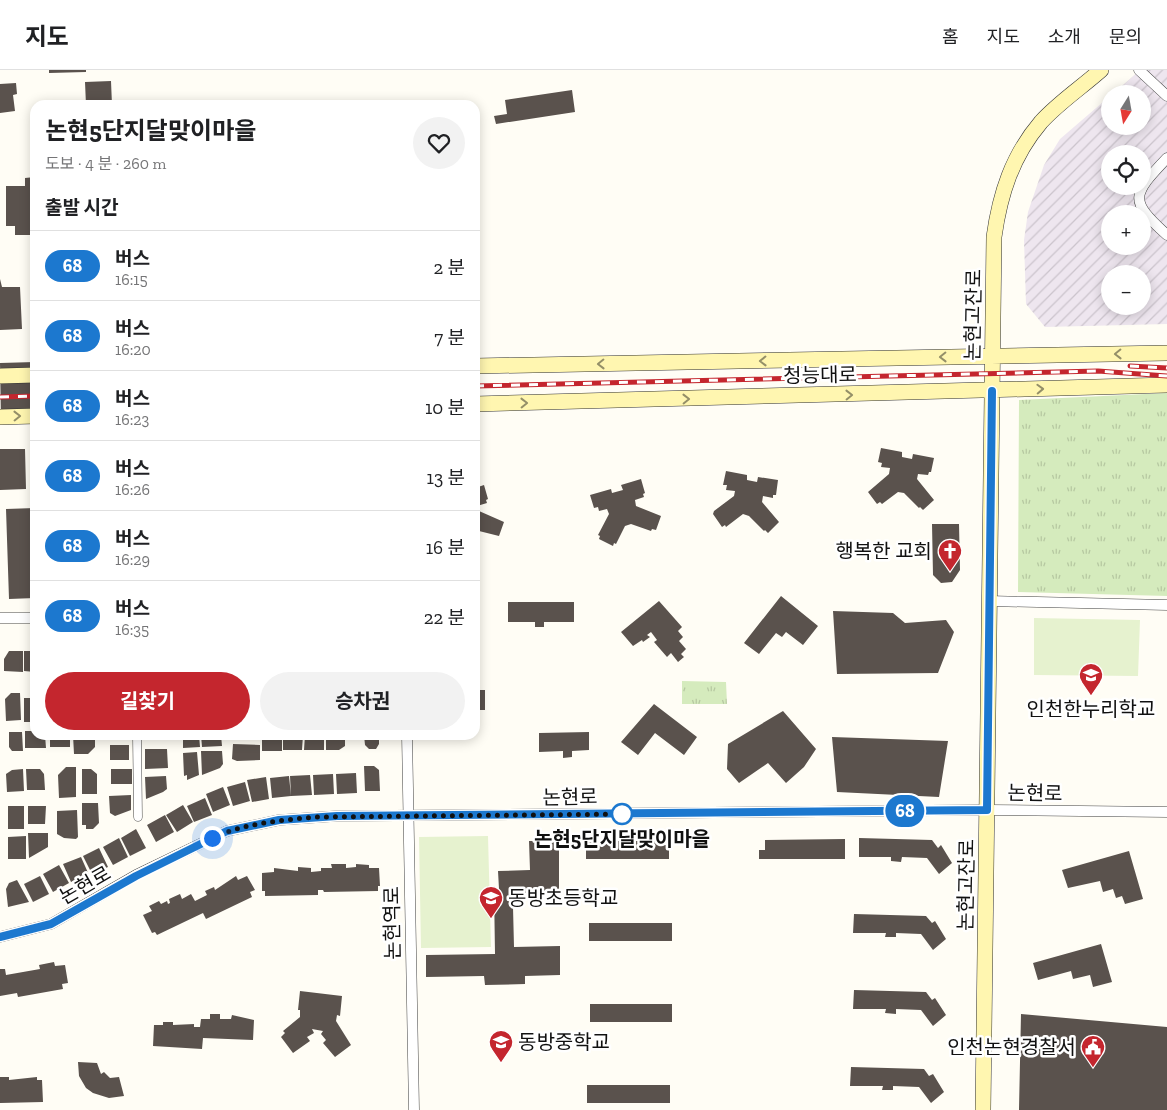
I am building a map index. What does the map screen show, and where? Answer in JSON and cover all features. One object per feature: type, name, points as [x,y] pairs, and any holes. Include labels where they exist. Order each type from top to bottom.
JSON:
[{"type":"main road","name":"논현고잔로","points":[[983,1110],[994,237],[998,205],[1006,178],[1019,150],[1042,121],[1102,70]]},
{"type":"main road","name":"청능대로","points":[[480,366],[1167,353]]},
{"type":"main road","points":[[0,376],[30,375]]},
{"type":"main road","name":"청능대로","points":[[480,404],[1167,385]]},
{"type":"main road","points":[[0,417],[30,416]]},
{"type":"street","points":[[1139,70],[1167,96]]},
{"type":"street","points":[[1167,158],[1143,185],[1139,202],[1142,211],[1167,235]]},
{"type":"street","points":[[989,601],[1167,605]]},
{"type":"street","points":[[0,618],[30,618]]},
{"type":"street","points":[[137,740],[138,817]]},
{"type":"street","name":"논현역로","points":[[407,740],[414,1110]]},
{"type":"street","name":"논현로","points":[[0,937],[51,924],[136,876],[227,831],[279,820],[408,816],[987,810],[1167,812]]},
{"type":"shaded area","points":[[1140,70],[1167,70],[1167,324],[1045,327],[1026,304],[1024,240],[1028,212],[1044,165],[1060,139],[1101,104],[1101,135],[1151,135],[1151,85],[1123,85]]},
{"type":"green space","points":[[1167,393],[1167,596],[1018,592],[1019,400]]},
{"type":"green space","points":[[1034,618],[1140,620],[1138,676],[1034,675]]},
{"type":"green space","points":[[682,681],[726,682],[727,704],[682,704]]},
{"type":"green space","points":[[488,836],[491,947],[421,948],[419,837]]},
{"type":"building","points":[[49,70],[86,70],[86,72],[49,73]]},
{"type":"building","points":[[111,81],[112,100],[86,100],[85,82]]},
{"type":"building","points":[[16,83],[17,94],[13,95],[15,111],[0,113],[0,84]]},
{"type":"building","points":[[572,90],[575,112],[496,124],[494,116],[507,114],[505,100]]},
{"type":"building","points":[[25,178],[30,178],[30,235],[15,235],[15,226],[6,226],[6,186],[25,186]]},
{"type":"building","points":[[0,279],[2,287],[20,287],[22,329],[0,330]]},
{"type":"building","points":[[30,362],[30,422],[1,422],[0,363]]},
{"type":"building","points":[[881,448],[902,452],[902,457],[912,459],[913,454],[934,458],[931,472],[928,475],[918,474],[917,479],[934,500],[923,510],[904,493],[898,492],[882,504],[880,502],[877,504],[868,492],[889,474],[890,468],[881,467],[882,463],[878,462]]},
{"type":"building","points":[[0,449],[25,449],[26,489],[0,490]]},
{"type":"building","points":[[726,471],[747,475],[747,480],[757,482],[758,477],[778,480],[776,495],[773,495],[773,498],[763,496],[762,502],[779,522],[768,533],[749,516],[743,514],[726,527],[725,525],[722,527],[713,514],[714,511],[734,496],[735,491],[726,490],[727,485],[723,485]]},
{"type":"building","points":[[641,479],[645,493],[643,494],[644,497],[635,500],[636,506],[661,516],[656,530],[652,529],[651,531],[631,524],[625,526],[616,544],[614,543],[613,546],[599,539],[600,536],[598,535],[609,514],[607,509],[599,511],[598,507],[594,508],[590,495],[611,489],[612,493],[623,490],[621,485]]},
{"type":"building","points":[[484,485],[488,499],[486,500],[487,503],[480,505],[480,486]]},
{"type":"building","points":[[30,508],[30,598],[9,599],[6,509]]},
{"type":"building","points":[[480,511],[504,522],[499,536],[480,531]]},
{"type":"building","points":[[932,524],[959,524],[960,570],[952,582],[941,583],[933,575]]},
{"type":"building","points":[[781,596],[818,626],[803,645],[786,632],[782,637],[776,633],[759,654],[744,643]]},
{"type":"building","points":[[659,601],[682,627],[678,631],[683,637],[679,641],[686,649],[681,654],[684,657],[678,662],[671,653],[667,657],[654,642],[657,640],[651,632],[647,635],[650,637],[633,646],[621,632]]},
{"type":"building","points":[[508,602],[574,602],[574,622],[544,622],[544,627],[535,627],[535,622],[508,622]]},
{"type":"building","points":[[833,611],[893,613],[905,623],[946,620],[954,632],[938,673],[837,674]]},
{"type":"building","points":[[9,651],[23,651],[23,672],[4,671],[4,659]]},
{"type":"building","points":[[24,651],[30,651],[30,672],[24,671]]},
{"type":"building","points":[[480,690],[485,690],[485,710],[480,710]]},
{"type":"building","points":[[11,693],[20,693],[21,720],[6,721],[5,699]]},
{"type":"building","points":[[24,698],[30,698],[30,722],[24,722]]},
{"type":"building","points":[[654,704],[697,737],[684,755],[655,733],[638,755],[621,742]]},
{"type":"building","points":[[783,711],[816,749],[804,767],[786,783],[768,763],[739,783],[727,769],[728,744]]},
{"type":"building","points":[[25,731],[30,731],[30,740],[45,740],[46,748],[25,748]]},
{"type":"building","points":[[9,732],[22,732],[23,751],[12,751],[9,747]]},
{"type":"building","points":[[589,732],[589,750],[572,751],[572,757],[563,758],[563,751],[539,752],[539,733]]},
{"type":"building","points":[[832,737],[948,741],[939,797],[837,792]]},
{"type":"building","points":[[50,740],[70,740],[70,747],[50,747]]},
{"type":"building","points":[[73,740],[95,740],[95,747],[88,754],[74,754]]},
{"type":"building","points":[[183,740],[199,740],[200,747],[183,748]]},
{"type":"building","points":[[201,740],[221,740],[222,746],[202,747]]},
{"type":"building","points":[[262,740],[282,740],[282,751],[262,751]]},
{"type":"building","points":[[283,740],[303,740],[302,750],[283,750]]},
{"type":"building","points":[[305,740],[324,740],[324,750],[304,750]]},
{"type":"building","points":[[326,740],[345,740],[345,746],[339,750],[326,750]]},
{"type":"building","points":[[364,740],[379,740],[376,749],[369,749],[365,745]]},
{"type":"building","points":[[233,744],[260,745],[260,760],[237,761],[232,759]]},
{"type":"building","points":[[110,745],[129,745],[129,760],[110,760]]},
{"type":"building","points":[[145,749],[167,749],[168,768],[145,769]]},
{"type":"building","points":[[201,751],[222,751],[223,764],[220,768],[202,775]]},
{"type":"building","points":[[197,752],[199,775],[187,780],[187,775],[184,776],[183,753]]},
{"type":"building","points":[[364,766],[374,766],[379,770],[380,791],[365,791]]},
{"type":"building","points":[[66,767],[76,767],[76,797],[59,798],[58,775]]},
{"type":"building","points":[[23,769],[24,791],[7,792],[6,774],[12,770]]},
{"type":"building","points":[[26,769],[40,769],[44,774],[45,790],[27,790]]},
{"type":"building","points":[[82,769],[91,769],[97,774],[97,794],[82,794]]},
{"type":"building","points":[[111,769],[132,769],[132,784],[111,784]]},
{"type":"building","points":[[356,773],[357,793],[337,794],[336,774]]},
{"type":"building","points":[[333,774],[334,794],[314,795],[313,775]]},
{"type":"building","points":[[310,775],[312,795],[291,796],[290,776]]},
{"type":"building","points":[[166,776],[167,789],[146,799],[145,777]]},
{"type":"building","points":[[289,776],[291,796],[272,798],[270,778]]},
{"type":"building","points":[[266,777],[269,799],[252,802],[247,780]]},
{"type":"building","points":[[245,782],[250,801],[233,806],[227,787]]},
{"type":"building","points":[[223,787],[230,805],[213,812],[206,794]]},
{"type":"building","points":[[131,795],[131,810],[115,816],[110,813],[109,796]]},
{"type":"building","points":[[205,798],[212,815],[194,822],[187,806]]},
{"type":"building","points":[[82,803],[98,803],[99,823],[93,829],[86,829],[86,825],[82,825]]},
{"type":"building","points":[[183,805],[193,822],[177,832],[166,815]]},
{"type":"building","points":[[8,806],[24,806],[24,829],[8,829]]},
{"type":"building","points":[[28,806],[46,806],[45,824],[28,824]]},
{"type":"building","points":[[77,810],[78,837],[76,839],[64,838],[57,834],[57,811]]},
{"type":"building","points":[[165,815],[174,832],[156,842],[147,825]]},
{"type":"building","points":[[136,829],[146,848],[130,856],[121,838]]},
{"type":"building","points":[[28,833],[48,833],[48,847],[29,858]]},
{"type":"building","points":[[26,836],[26,859],[8,859],[8,837]]},
{"type":"building","points":[[538,837],[551,837],[551,840],[559,840],[559,892],[520,893],[520,906],[513,907],[514,947],[560,946],[560,975],[525,976],[525,984],[485,985],[484,976],[426,977],[426,955],[495,954],[494,889],[499,889],[498,871],[530,870],[529,841],[538,841]]},
{"type":"building","points":[[119,838],[128,857],[113,865],[103,847]]},
{"type":"building","points":[[859,838],[932,840],[938,848],[941,845],[952,863],[939,874],[927,858],[902,857],[901,862],[891,861],[891,857],[859,857]]},
{"type":"building","points":[[845,839],[845,859],[759,859],[759,850],[765,850],[765,840]]},
{"type":"building","points":[[586,841],[669,841],[669,859],[586,859]]},
{"type":"building","points":[[99,848],[108,867],[92,874],[83,856]]},
{"type":"building","points":[[1129,851],[1143,899],[1125,904],[1122,896],[1116,898],[1113,889],[1103,892],[1100,881],[1068,888],[1062,870]]},
{"type":"building","points":[[81,857],[89,875],[71,882],[63,864]]},
{"type":"building","points":[[331,864],[346,864],[346,868],[356,867],[356,864],[369,865],[369,868],[379,868],[380,886],[378,886],[378,891],[324,892],[323,890],[318,890],[318,895],[265,896],[265,891],[262,891],[262,873],[274,872],[274,868],[298,871],[298,867],[311,868],[311,872],[321,871],[321,868],[332,868]]},
{"type":"building","points":[[59,865],[69,883],[53,892],[43,874]]},
{"type":"building","points":[[40,876],[49,894],[33,902],[24,884]]},
{"type":"building","points":[[236,876],[238,880],[247,876],[255,890],[250,892],[252,897],[206,919],[203,913],[157,935],[155,932],[152,933],[143,915],[152,911],[149,906],[159,901],[161,904],[167,901],[168,904],[170,903],[169,899],[180,894],[182,899],[191,894],[195,901],[207,895],[205,891],[214,887],[215,890]]},
{"type":"building","points":[[17,880],[29,902],[8,907],[6,889],[9,883]]},
{"type":"building","points":[[854,914],[926,916],[932,923],[935,921],[946,939],[933,950],[921,934],[896,933],[896,937],[885,937],[886,933],[853,933]]},
{"type":"building","points":[[589,923],[672,923],[672,941],[589,941]]},
{"type":"building","points":[[1101,944],[1112,982],[1093,987],[1090,975],[1073,979],[1071,971],[1038,980],[1033,963]]},
{"type":"building","points":[[54,962],[55,966],[65,965],[68,983],[62,984],[63,989],[18,997],[17,993],[0,996],[0,969],[5,969],[6,975],[40,969],[39,965]]},
{"type":"building","points":[[854,990],[926,992],[932,1000],[935,998],[946,1015],[933,1026],[921,1010],[896,1009],[896,1014],[885,1013],[886,1009],[853,1009]]},
{"type":"building","points":[[300,991],[342,996],[340,1016],[337,1015],[336,1021],[351,1045],[335,1057],[323,1043],[326,1040],[321,1034],[323,1031],[312,1029],[314,1033],[307,1037],[310,1041],[293,1053],[281,1037],[285,1033],[283,1031],[300,1017],[300,1010],[298,1010]]},
{"type":"building","points":[[590,1004],[672,1004],[672,1022],[590,1022]]},
{"type":"building","points":[[210,1014],[220,1014],[220,1019],[231,1019],[232,1015],[254,1020],[253,1040],[203,1038],[202,1049],[153,1046],[154,1025],[163,1025],[163,1022],[173,1022],[173,1025],[194,1024],[194,1027],[200,1027],[201,1019],[210,1019]]},
{"type":"building","name":"인천논현경찰서","points":[[1021,1014],[1167,1027],[1167,1110],[1019,1110]]},
{"type":"building","points":[[78,1062],[97,1063],[101,1074],[104,1072],[110,1078],[119,1077],[124,1096],[109,1098],[93,1093],[86,1088],[79,1076]]},
{"type":"building","points":[[851,1067],[924,1069],[929,1076],[933,1074],[944,1092],[931,1103],[919,1087],[893,1086],[893,1090],[882,1090],[883,1086],[850,1086]]},
{"type":"building","points":[[0,1077],[9,1077],[9,1080],[37,1077],[37,1080],[42,1080],[43,1102],[0,1103]]},
{"type":"building","points":[[587,1085],[670,1085],[670,1103],[587,1103]]},
{"type":"railway","points":[[1130,366],[1167,368]]},
{"type":"railway","points":[[480,386],[1098,371],[1167,376]]},
{"type":"railway","points":[[0,397],[30,396]]},
{"type":"bus line","name":"68","points":[[0,937],[51,924],[136,876],[227,831],[279,820],[337,816],[987,810],[992,391]]},
{"type":"place","name":"행복한 교회","points":[[950,572]]},
{"type":"place","name":"인천한누리학교","points":[[1091,696]]},
{"type":"place","name":"논현5단지달맞이마을","points":[[622,814]]},
{"type":"place","name":"동방초등학교","points":[[491,919]]},
{"type":"place","name":"동방중학교","points":[[501,1063]]},
{"type":"place","name":"인천논현경찰서","points":[[1093,1068]]},
{"type":"route","points":[[212,838],[227,831],[279,820],[318,817],[628,814],[622,814]]}]
